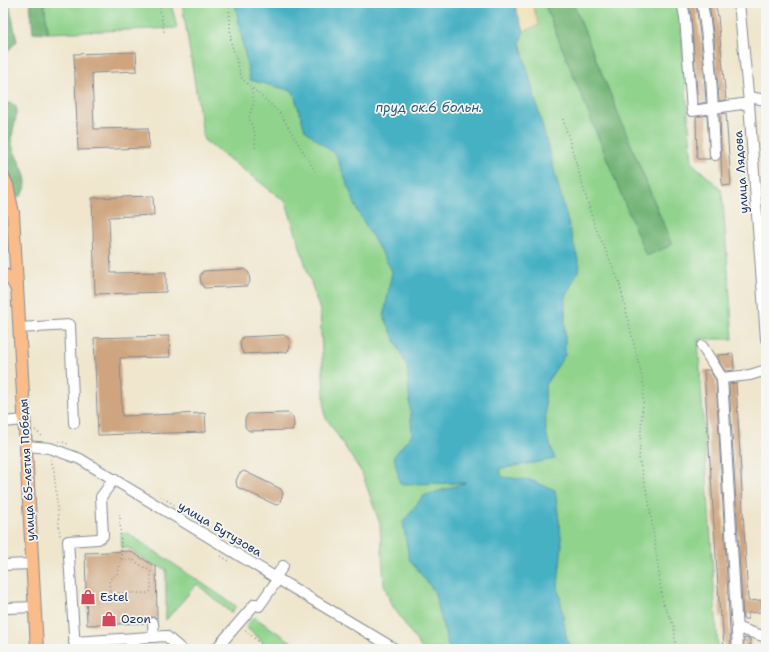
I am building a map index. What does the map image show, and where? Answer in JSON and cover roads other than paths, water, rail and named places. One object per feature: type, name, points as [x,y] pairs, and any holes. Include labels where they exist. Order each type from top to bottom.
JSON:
[{"type":"main road","name":"улица 65-летия Победы","points":[[3,176],[7,185],[13,213],[37,649]]},
{"type":"main road","points":[[3,274],[15,284],[17,291]]},
{"type":"street","points":[[682,3],[686,17],[692,111],[713,109],[749,100],[766,100]]},
{"type":"street","points":[[702,3],[705,20],[713,109],[715,155]]},
{"type":"street","name":"улица Лядова","points":[[739,3],[764,272],[766,339]]},
{"type":"street","points":[[19,328],[70,325],[74,424]]},
{"type":"street","points":[[702,346],[722,378],[738,628],[738,649]]},
{"type":"street","points":[[722,378],[766,370]]},
{"type":"street","points":[[3,422],[25,420]]},
{"type":"street","name":"улица Бутузова","points":[[26,446],[50,448],[80,459],[276,579],[395,649]]},
{"type":"street","points":[[114,479],[102,497],[102,538],[68,541],[74,645],[166,636],[181,649]]},
{"type":"street","points":[[3,564],[32,564]]},
{"type":"street","points":[[216,649],[257,605],[276,579],[283,566]]},
{"type":"street","points":[[8,608],[35,608]]},
{"type":"street","points":[[153,623],[154,637]]},
{"type":"street","points":[[738,628],[766,637]]},
{"type":"street","points":[[127,639],[139,649]]},
{"type":"water","name":"пруд ок.6 больн.","points":[[235,3],[514,4],[524,31],[520,42],[580,267],[565,298],[565,355],[545,385],[546,433],[555,459],[499,469],[502,477],[530,480],[555,490],[562,544],[558,585],[567,640],[572,649],[449,649],[434,591],[409,559],[403,522],[423,496],[465,483],[400,484],[394,456],[412,434],[407,367],[384,316],[392,271],[358,212],[336,155],[305,130],[293,91],[250,80]]},
{"type":"place","name":"Estel","points":[[88,597]]},
{"type":"place","name":"Ozon","points":[[109,619]]}]
